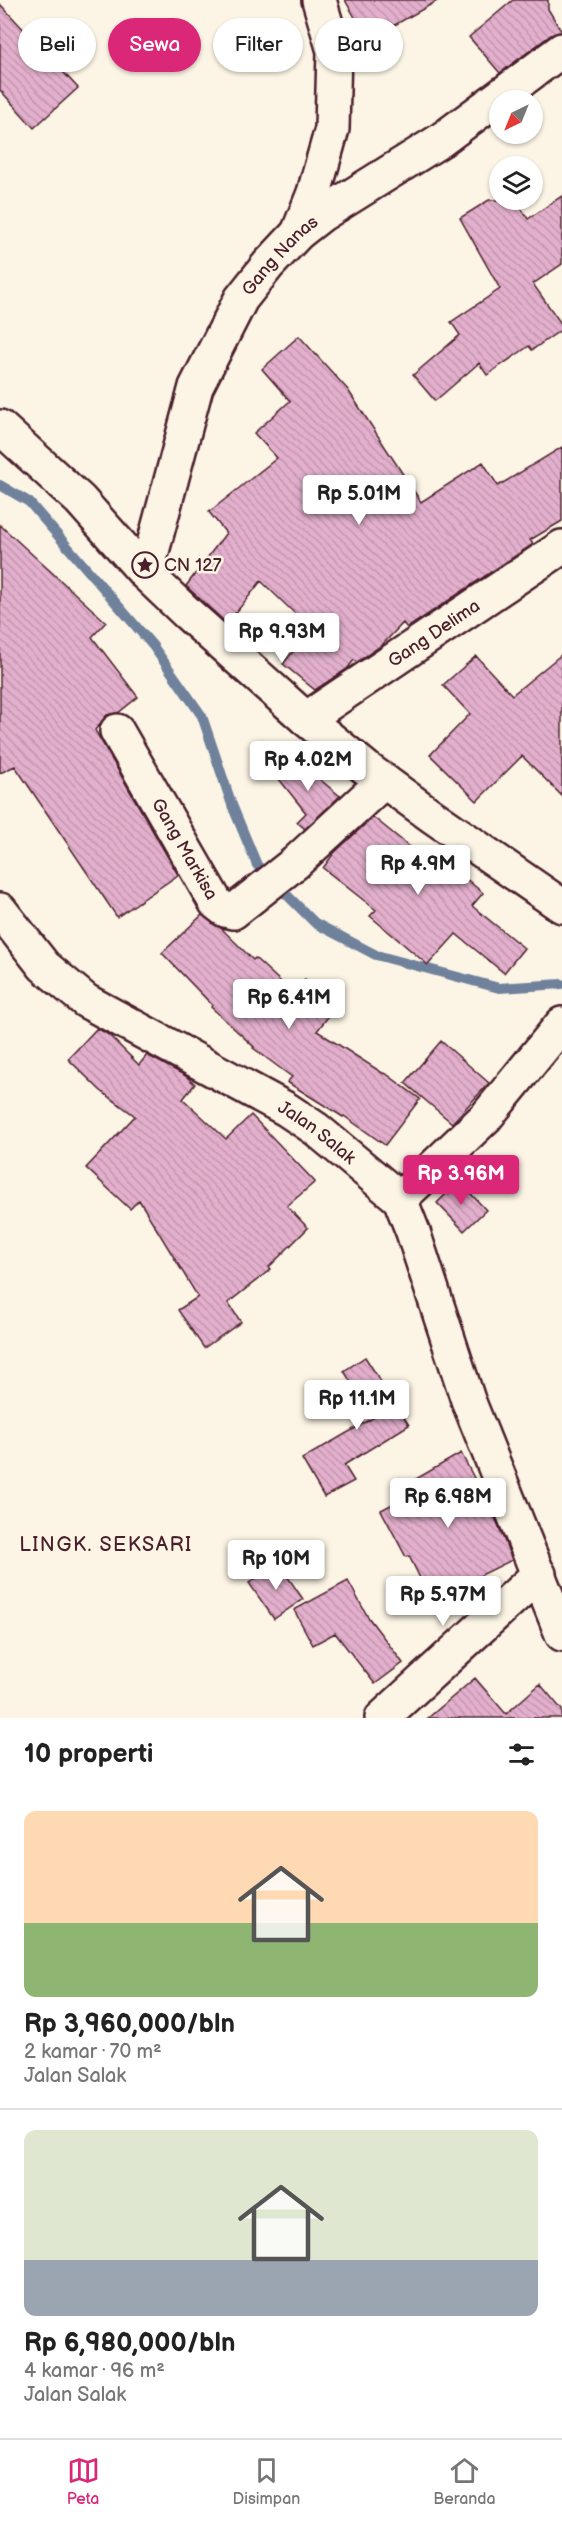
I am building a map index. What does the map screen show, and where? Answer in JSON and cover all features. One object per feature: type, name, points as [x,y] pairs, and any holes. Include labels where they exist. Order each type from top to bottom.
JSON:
[{"type":"street","points":[[298,233],[315,193],[332,129],[334,51],[319,0]]},
{"type":"street","name":"Gang Nanas","points":[[146,573],[196,387],[242,299],[268,265],[298,233],[321,215],[441,140],[562,50]]},
{"type":"street","points":[[0,428],[80,500],[146,573],[244,665],[306,719],[384,781],[562,906]]},
{"type":"street","name":"Gang Delima","points":[[306,719],[562,547]]},
{"type":"street","name":"Gang Markisa","points":[[117,731],[216,903],[225,910],[233,912],[295,863],[384,781]]},
{"type":"street","name":"Jalan Salak","points":[[0,909],[44,966],[87,1001],[286,1109],[316,1129],[400,1199],[468,1400],[562,1634]]},
{"type":"street","points":[[400,1199],[486,1117],[562,1024]]},
{"type":"street","points":[[382,1718],[539,1574]]},
{"type":"building","points":[[345,0],[439,0],[403,20],[403,18],[355,18]]},
{"type":"building","points":[[513,0],[548,0],[548,9],[562,32],[551,35],[500,73],[469,37]]},
{"type":"building","points":[[0,4],[18,23],[18,72],[63,72],[78,88],[34,128],[0,90]]},
{"type":"building","points":[[562,196],[562,264],[533,284],[562,325],[562,329],[532,350],[529,346],[487,375],[479,363],[435,401],[413,375],[460,335],[451,322],[500,289],[460,218],[489,200],[489,210],[522,210],[528,219]]},
{"type":"building","points":[[299,336],[348,390],[421,502],[483,462],[498,486],[562,447],[562,521],[530,540],[533,544],[407,628],[403,623],[383,644],[357,662],[354,660],[347,669],[315,690],[283,664],[311,629],[261,581],[227,624],[186,586],[226,533],[209,512],[277,458],[254,433],[290,401],[262,369]]},
{"type":"building","points":[[0,525],[106,622],[92,637],[138,697],[118,713],[107,715],[95,730],[178,875],[117,917],[15,766],[0,773]]},
{"type":"building","points":[[562,654],[562,796],[522,756],[477,801],[430,755],[470,714],[443,685],[476,656],[512,695]]},
{"type":"building","points":[[295,759],[340,796],[305,829],[297,822],[306,813],[279,779]]},
{"type":"building","points":[[373,817],[425,859],[432,850],[483,893],[472,906],[524,948],[504,973],[456,934],[428,965],[370,916],[376,910],[323,868],[334,853]]},
{"type":"building","points":[[202,915],[222,929],[253,960],[255,958],[294,994],[305,979],[338,1004],[317,1031],[385,1073],[420,1099],[385,1145],[344,1116],[287,1082],[292,1077],[253,1048],[211,1007],[212,1005],[162,953]]},
{"type":"building","points":[[97,1028],[109,1035],[139,1065],[147,1055],[186,1076],[195,1084],[183,1099],[226,1139],[251,1115],[315,1182],[287,1206],[308,1228],[269,1267],[271,1269],[228,1303],[241,1322],[204,1348],[178,1310],[198,1297],[139,1200],[130,1209],[86,1168],[135,1116],[101,1091],[68,1059]]},
{"type":"building","points":[[441,1041],[489,1083],[452,1123],[405,1083]]},
{"type":"building","points":[[459,1181],[486,1210],[464,1231],[437,1203]]},
{"type":"building","points":[[365,1357],[409,1425],[344,1465],[354,1481],[324,1497],[302,1459],[373,1418],[344,1371]]},
{"type":"building","points":[[461,1453],[497,1522],[512,1560],[431,1600],[409,1556],[406,1557],[381,1510],[422,1489],[416,1479]]},
{"type":"building","points":[[278,1563],[303,1599],[274,1619],[249,1583]]},
{"type":"building","points":[[348,1581],[368,1617],[403,1663],[375,1684],[335,1633],[313,1645],[294,1610]]},
{"type":"building","points":[[475,1678],[506,1714],[540,1684],[562,1710],[562,1718],[428,1718]]},
{"type":"waterway","points":[[0,485],[29,502],[153,646],[202,716],[232,805],[257,865],[315,923],[376,955],[499,988],[562,984]]},
{"type":"place","name":"CN 127","points":[[145,565]]},
{"type":"district","name":"LINGK. SEKSARI","points":[[106,1544]]}]
